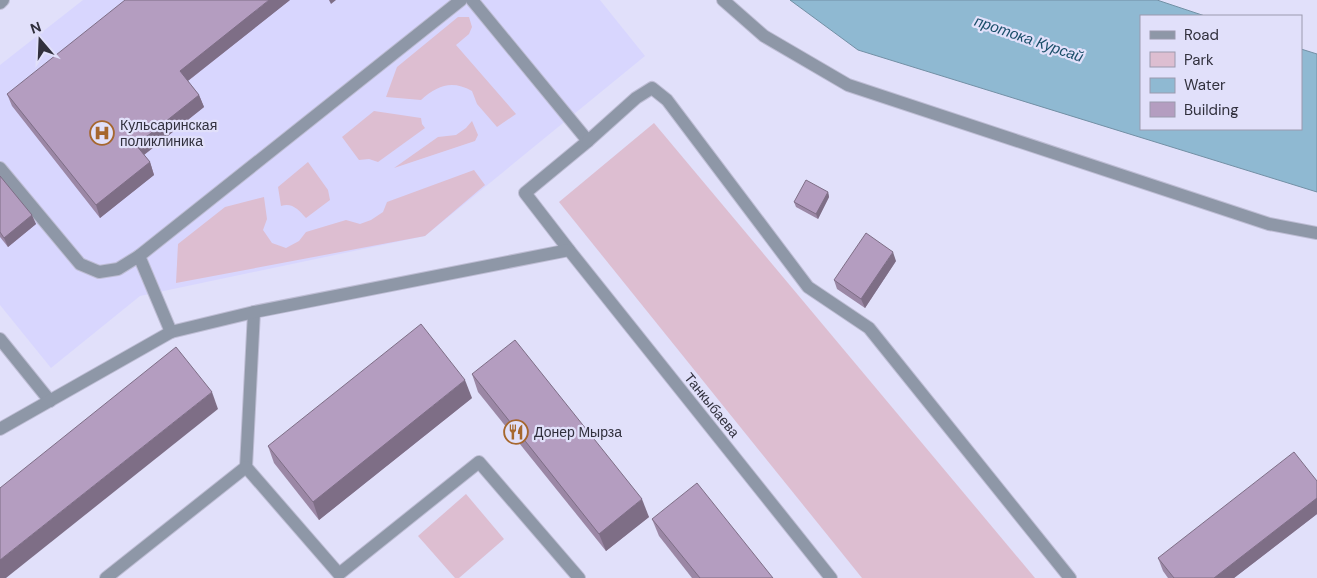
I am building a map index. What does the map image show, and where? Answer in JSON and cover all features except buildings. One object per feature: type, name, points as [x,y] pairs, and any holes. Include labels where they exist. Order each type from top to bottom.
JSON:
[{"type":"street","points":[[0,3],[4,0]]},
{"type":"street","points":[[0,168],[80,264],[99,272],[118,269],[139,256],[461,0]]},
{"type":"street","points":[[472,0],[588,141],[636,98],[652,88],[667,100],[808,287],[869,328],[1070,578]]},
{"type":"street","points":[[723,0],[764,36],[848,85],[1268,224],[1317,233]]},
{"type":"street","name":"Танкыбаева","points":[[588,141],[525,194],[832,578]]},
{"type":"street","points":[[0,429],[171,332],[254,312],[569,250]]},
{"type":"street","points":[[139,256],[171,332]]},
{"type":"street","points":[[254,312],[246,467],[339,574],[479,462],[579,578]]},
{"type":"street","points":[[0,339],[50,401]]},
{"type":"street","points":[[106,578],[246,467]]},
{"type":"shaded area","points":[[83,0],[600,0],[645,56],[425,236],[140,296],[51,368],[0,305],[0,65]]},
{"type":"green space","points":[[458,17],[469,17],[472,27],[469,34],[456,45],[516,114],[497,127],[477,104],[472,91],[458,86],[452,85],[439,88],[421,100],[386,97],[397,67]]},
{"type":"green space","points":[[374,111],[421,118],[425,128],[378,162],[369,159],[359,160],[342,137]]},
{"type":"green space","points":[[472,121],[478,135],[475,141],[394,168],[438,137],[456,135]]},
{"type":"green space","points":[[654,123],[1035,578],[862,578],[559,202]]},
{"type":"green space","points":[[308,162],[328,190],[330,200],[306,218],[292,206],[281,206],[278,187]]},
{"type":"green space","points":[[474,170],[485,185],[425,236],[176,283],[178,244],[225,207],[264,197],[267,219],[263,230],[272,243],[286,248],[299,241],[306,232],[346,220],[360,224],[371,220],[383,212],[387,202]]},
{"type":"green space","points":[[466,494],[504,539],[459,578],[455,578],[418,536]]},
{"type":"water","name":"протока Курсай","points":[[790,0],[1157,0],[1202,15],[1140,15],[1140,130],[1302,130],[1302,49],[1317,54],[1317,192],[858,50]]},
{"type":"place","name":"Кульсаринская поликлиника","points":[[102,133]]},
{"type":"place","name":"Донер Мырза","points":[[516,432]]}]
